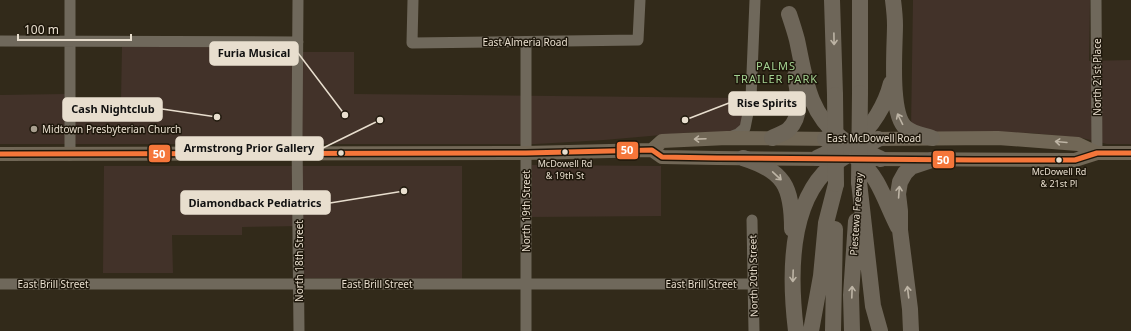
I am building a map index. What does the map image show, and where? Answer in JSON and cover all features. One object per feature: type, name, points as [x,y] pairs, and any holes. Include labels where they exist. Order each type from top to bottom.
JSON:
[{"type":"highway","points":[[832,0],[836,184],[826,223],[828,279],[833,331]]},
{"type":"highway","name":"Piestewa Freeway","points":[[852,331],[851,295],[859,182],[860,0]]},
{"type":"highway","points":[[893,0],[895,23],[894,68],[896,107],[901,122],[905,127],[912,132],[932,138]]},
{"type":"highway","points":[[772,138],[790,128],[798,113],[798,92],[788,40],[788,7]]},
{"type":"highway","points":[[788,7],[797,39],[807,90],[812,101],[830,128],[871,172],[884,196],[890,213],[900,230]]},
{"type":"highway","points":[[794,255],[798,225],[809,194],[825,172],[849,149],[880,110],[889,90],[894,68]]},
{"type":"highway","points":[[825,139],[849,149],[881,159]]},
{"type":"highway","points":[[817,158],[878,139]]},
{"type":"highway","points":[[743,158],[767,168],[781,179],[790,195],[794,255],[793,298],[796,331]]},
{"type":"highway","points":[[911,331],[910,309],[900,230],[898,194],[900,182],[905,173],[911,168],[932,160]]},
{"type":"highway","points":[[859,182],[873,306],[880,331]]},
{"type":"highway","points":[[866,251],[888,331]]},
{"type":"highway","points":[[807,331],[815,303],[828,279]]},
{"type":"highway","points":[[828,279],[837,331]]},
{"type":"highway","points":[[811,331],[815,303]]},
{"type":"main road","name":"East McDowell Road","points":[[652,150],[662,141],[727,138],[825,139]]},
{"type":"main road","name":"East McDowell Road","points":[[878,139],[998,138],[1078,144],[1097,153]]},
{"type":"main road","name":"East McDowell Road","points":[[0,154],[526,153],[652,150],[662,157],[817,158]]},
{"type":"main road","name":"East McDowell Road","points":[[881,159],[1075,160],[1097,153],[1131,153]]},
{"type":"street","points":[[70,0],[70,155]]},
{"type":"street","name":"North 18th Street","points":[[298,0],[299,331]]},
{"type":"street","name":"East Almeria Road","points":[[413,0],[412,43],[638,40],[640,0]]},
{"type":"street","points":[[727,138],[738,134],[745,128],[751,98],[755,0]]},
{"type":"street","name":"North 21st Place","points":[[1096,0],[1097,153]]},
{"type":"street","points":[[0,42],[298,42]]},
{"type":"street","name":"North 19th Street","points":[[526,42],[526,331]]},
{"type":"street","name":"North 20th Street","points":[[752,220],[754,331]]},
{"type":"street","name":"East Brill Street","points":[[0,284],[753,284]]},
{"type":"shaded area","points":[[913,0],[1090,0],[1089,61],[1131,60],[1131,144],[1107,144],[1082,138],[1031,133],[925,132],[911,129]]},
{"type":"shaded area","points":[[122,47],[285,47],[290,49],[291,52],[354,52],[354,94],[743,98],[743,120],[741,127],[734,132],[696,132],[536,144],[0,144],[0,95],[65,94],[64,100],[121,101]]},
{"type":"shaded area","points":[[532,165],[661,166],[661,216],[532,217]]},
{"type":"shaded area","points":[[104,166],[462,166],[462,279],[303,278],[303,226],[242,227],[242,235],[172,235],[173,273],[103,273]]},
{"type":"transit line","name":"50","points":[[0,154],[526,153],[652,150],[662,157],[1075,160],[1097,153],[1131,153]]},
{"type":"place","name":"Furia Musical","points":[[345,115]]},
{"type":"place","name":"Cash Nightclub","points":[[217,117]]},
{"type":"place","name":"Armstrong Prior Gallery","points":[[380,120]]},
{"type":"place","name":"Rise Spirits","points":[[685,120]]},
{"type":"place","name":"Midtown Presbyterian Church","points":[[34,129]]},
{"type":"place","name":"McDowell Rd & 19th St","points":[[565,152]]},
{"type":"place","name":"McDowell Rd & 21st Pl","points":[[1059,160]]},
{"type":"place","name":"Diamondback Pediatrics","points":[[404,191]]},
{"type":"district","name":"PALMS TRAILER PARK","points":[[776,72]]}]
